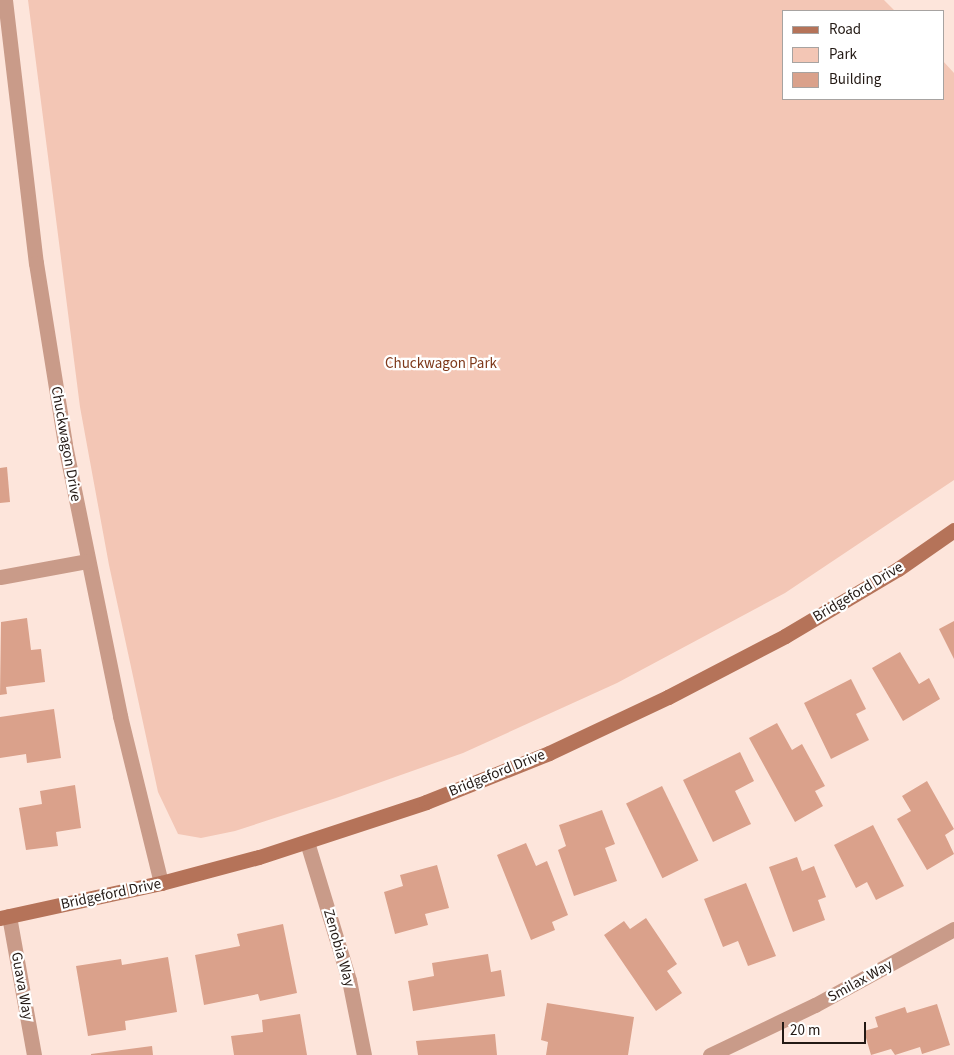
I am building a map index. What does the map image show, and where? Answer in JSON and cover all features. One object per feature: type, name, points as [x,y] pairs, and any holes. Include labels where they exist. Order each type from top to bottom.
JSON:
[{"type":"street","name":"Chuckwagon Drive","points":[[5,0],[36,263],[65,445],[87,561],[120,716],[162,883]]},
{"type":"street","name":"Bridgeford Drive","points":[[4,917],[162,883],[306,842],[426,802],[533,759],[668,697],[785,636],[898,569],[954,530]]},
{"type":"street","points":[[0,577],[87,561]]},
{"type":"street","name":"Zenobia Way","points":[[306,842],[349,980],[364,1055]]},
{"type":"street","name":"Guava Way","points":[[4,917],[34,1055]]},
{"type":"street","name":"Smilax Way","points":[[710,1055],[815,1005],[954,929]]},
{"type":"green space","name":"Chuckwagon Park","points":[[28,0],[884,0],[894,10],[782,10],[782,100],[944,100],[944,62],[954,73],[954,480],[785,593],[617,683],[463,753],[235,831],[201,838],[178,834],[158,792],[109,565],[80,407]]},
{"type":"building","points":[[7,467],[10,502],[0,503],[0,468]]},
{"type":"building","points":[[27,618],[31,650],[41,649],[45,682],[6,687],[7,694],[0,695],[1,622]]},
{"type":"building","points":[[954,621],[954,659],[939,629]]},
{"type":"building","points":[[900,652],[919,684],[929,678],[940,699],[903,721],[872,668]]},
{"type":"building","points":[[851,679],[866,709],[856,714],[869,740],[831,759],[804,703]]},
{"type":"building","points":[[54,709],[61,758],[27,763],[26,754],[0,758],[0,717]]},
{"type":"building","points":[[777,723],[792,750],[802,744],[825,786],[815,791],[823,806],[795,822],[749,738]]},
{"type":"building","points":[[740,752],[754,781],[735,791],[751,824],[713,842],[683,780]]},
{"type":"building","points":[[927,781],[954,829],[945,835],[954,854],[927,870],[897,819],[911,811],[902,796]]},
{"type":"building","points":[[75,785],[81,828],[56,832],[58,846],[26,850],[19,808],[42,804],[40,791]]},
{"type":"building","points":[[662,786],[698,861],[662,878],[626,804]]},
{"type":"building","points":[[602,810],[615,844],[605,848],[617,881],[574,896],[558,850],[566,846],[559,825]]},
{"type":"building","points":[[873,825],[904,886],[876,900],[867,882],[856,888],[834,845]]},
{"type":"building","points":[[526,843],[536,866],[547,861],[568,915],[552,922],[555,930],[531,940],[497,855]]},
{"type":"building","points":[[797,857],[802,871],[814,866],[826,897],[818,900],[825,920],[793,932],[769,867]]},
{"type":"building","points":[[437,865],[449,908],[425,914],[428,925],[395,934],[384,892],[403,886],[400,875]]},
{"type":"building","points":[[746,883],[776,956],[748,966],[738,941],[723,947],[704,899]]},
{"type":"building","points":[[646,918],[677,964],[667,971],[682,993],[656,1011],[604,935],[624,921],[630,929]]},
{"type":"building","points":[[283,924],[297,993],[260,1001],[258,994],[204,1005],[195,955],[240,946],[237,934]]},
{"type":"building","points":[[488,954],[491,972],[501,970],[505,996],[413,1011],[408,981],[434,976],[432,963]]},
{"type":"building","points":[[168,957],[177,1012],[125,1021],[126,1030],[88,1036],[76,966],[121,959],[122,965]]},
{"type":"building","points":[[547,1003],[634,1017],[628,1055],[546,1055],[548,1042],[541,1040]]},
{"type":"building","points":[[937,1004],[950,1045],[922,1054],[920,1047],[895,1055],[891,1049],[871,1055],[864,1031],[878,1027],[875,1017],[905,1007],[907,1013]]},
{"type":"building","points":[[300,1014],[307,1055],[234,1055],[231,1036],[263,1032],[262,1020]]},
{"type":"building","points":[[495,1034],[497,1055],[418,1055],[416,1041]]},
{"type":"building","points":[[152,1046],[153,1055],[91,1055],[91,1054]]}]
